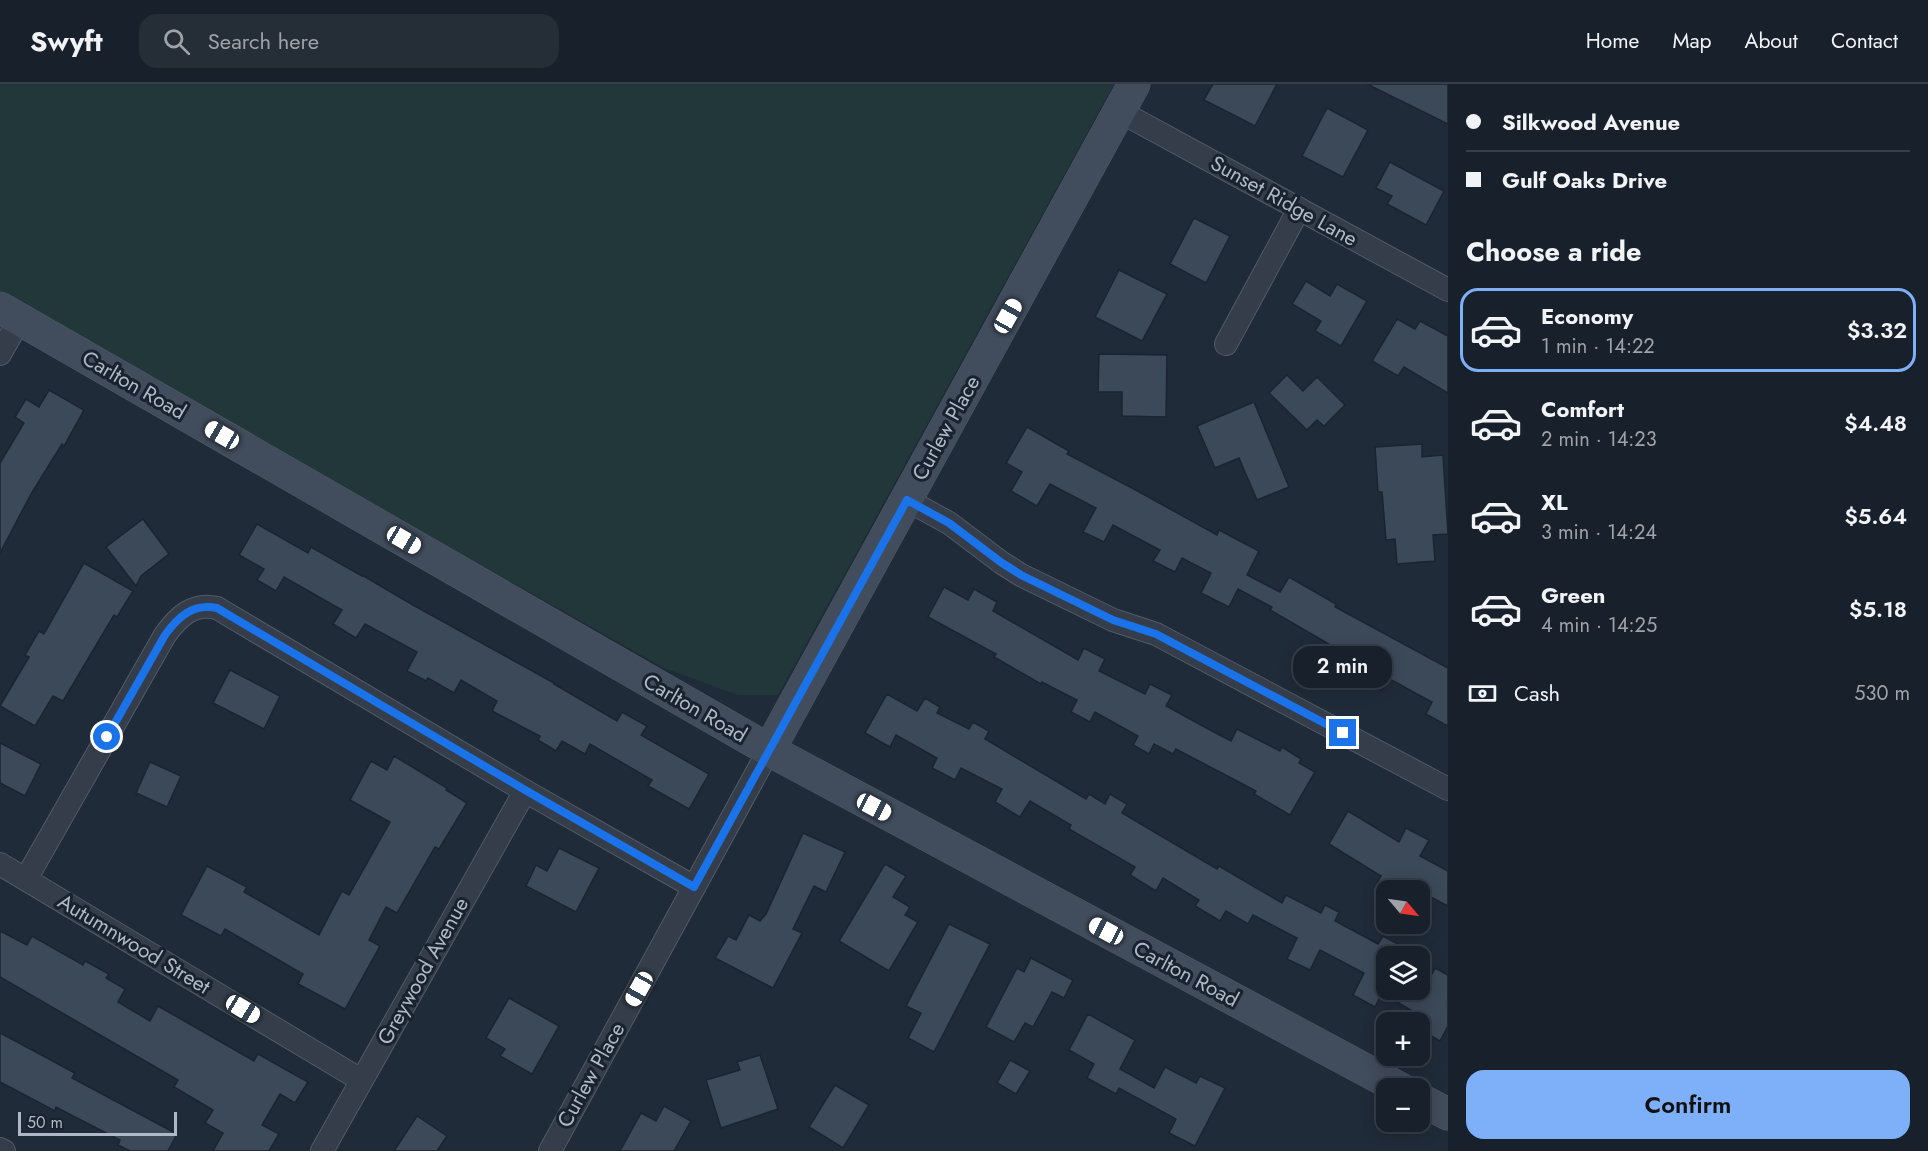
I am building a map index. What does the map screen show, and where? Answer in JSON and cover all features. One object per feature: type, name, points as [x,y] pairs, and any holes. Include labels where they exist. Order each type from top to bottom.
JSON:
[{"type":"street","name":"Curlew Place","points":[[550,1151],[1134,84]]},
{"type":"street","name":"Sunset Ridge Lane","points":[[1119,111],[1448,290]]},
{"type":"street","points":[[1226,344],[1299,209]]},
{"type":"street","points":[[0,354],[10,313]]},
{"type":"street","name":"Carlton Road","points":[[10,313],[769,750],[1380,1078]]},
{"type":"street","points":[[907,500],[949,523],[1021,575],[1113,620],[1156,634],[1448,789]]},
{"type":"street","points":[[26,879],[170,628],[176,620],[192,609],[205,606],[217,608],[694,887]]},
{"type":"street","name":"Greywood Avenue","points":[[322,1151],[525,790]]},
{"type":"street","name":"Autumnwood Street","points":[[0,864],[361,1080]]},
{"type":"street","points":[[1430,1105],[1448,1114]]},
{"type":"green space","points":[[0,84],[1114,84],[778,695],[738,695],[664,668],[137,371],[0,291]]},
{"type":"building","points":[[1213,84],[1277,84],[1255,126],[1204,100]]},
{"type":"building","points":[[1367,84],[1448,84],[1448,124]]},
{"type":"building","points":[[1327,108],[1368,130],[1343,177],[1302,156]]},
{"type":"building","points":[[1390,162],[1444,191],[1426,225],[1387,204],[1392,196],[1376,188]]},
{"type":"building","points":[[1194,218],[1230,236],[1206,283],[1170,264]]},
{"type":"building","points":[[1119,270],[1167,294],[1142,341],[1095,317]]},
{"type":"building","points":[[1306,281],[1330,296],[1337,284],[1367,301],[1341,346],[1315,331],[1321,321],[1292,304]]},
{"type":"building","points":[[1397,319],[1415,329],[1420,321],[1448,336],[1448,393],[1404,367],[1398,376],[1372,361]]},
{"type":"building","points":[[1099,354],[1167,355],[1166,417],[1122,416],[1122,392],[1098,392]]},
{"type":"building","points":[[1287,375],[1303,391],[1317,377],[1345,405],[1324,426],[1317,420],[1307,430],[1269,393]]},
{"type":"building","points":[[49,390],[84,410],[64,446],[62,444],[31,494],[0,553],[0,463],[24,423],[15,417],[26,399],[39,407]]},
{"type":"building","points":[[1254,402],[1289,487],[1257,500],[1239,458],[1215,468],[1197,426]]},
{"type":"building","points":[[1027,427],[1069,451],[1067,454],[1217,535],[1219,530],[1259,551],[1247,575],[1280,592],[1289,577],[1336,604],[1335,607],[1448,668],[1448,726],[1426,714],[1432,702],[1388,678],[1382,690],[1360,679],[1367,667],[1270,610],[1272,607],[1238,589],[1229,607],[1201,593],[1211,573],[1182,558],[1175,572],[1153,561],[1160,550],[1113,525],[1104,542],[1083,532],[1096,508],[1050,484],[1037,506],[1011,491],[1022,472],[1006,463]]},
{"type":"building","points":[[1422,444],[1422,457],[1443,455],[1448,534],[1433,535],[1435,561],[1397,564],[1395,539],[1386,540],[1382,492],[1378,492],[1375,447]]},
{"type":"building","points":[[143,519],[169,554],[141,576],[136,586],[106,547]]},
{"type":"building","points":[[257,524],[308,553],[311,547],[554,683],[617,721],[622,712],[647,726],[641,735],[709,774],[689,809],[648,786],[652,780],[590,744],[585,754],[562,741],[556,751],[538,740],[540,736],[492,711],[497,701],[461,680],[454,693],[428,678],[426,681],[407,671],[417,652],[365,624],[356,638],[333,624],[342,610],[284,577],[276,591],[257,580],[264,569],[239,555]]},
{"type":"building","points":[[84,563],[133,591],[117,617],[114,615],[63,701],[53,696],[35,726],[0,706],[29,657],[25,655],[39,631],[44,634]]},
{"type":"building","points":[[944,587],[968,600],[974,589],[997,602],[993,611],[1078,660],[1084,648],[1105,659],[1099,671],[1145,694],[1150,684],[1172,695],[1166,706],[1212,731],[1231,741],[1237,729],[1280,751],[1282,747],[1301,759],[1299,763],[1315,772],[1290,815],[1254,794],[1256,791],[1176,749],[1173,754],[1154,744],[1149,754],[1133,745],[1138,736],[1095,712],[1090,722],[1071,712],[1077,700],[1042,682],[1041,684],[994,657],[996,654],[928,617]]},
{"type":"building","points":[[230,670],[280,696],[264,729],[213,703]]},
{"type":"building","points":[[887,694],[917,711],[925,698],[940,707],[937,713],[969,729],[973,722],[989,731],[985,739],[1086,799],[1089,794],[1105,804],[1110,794],[1127,804],[1122,813],[1217,869],[1219,866],[1282,903],[1286,895],[1321,913],[1325,905],[1339,912],[1335,921],[1378,944],[1383,936],[1402,946],[1376,946],[1376,1000],[1378,1000],[1375,1007],[1353,995],[1364,973],[1320,950],[1310,970],[1287,959],[1297,938],[1253,915],[1248,924],[1226,911],[1220,921],[1195,906],[1199,900],[1163,878],[1156,891],[1130,875],[1135,867],[1069,829],[1071,825],[1030,801],[1020,817],[995,802],[1002,789],[961,768],[955,780],[932,768],[937,758],[896,735],[890,747],[865,733]]},
{"type":"building","points":[[0,743],[41,764],[25,796],[0,783]]},
{"type":"building","points":[[394,756],[467,803],[439,849],[435,847],[397,913],[386,907],[369,940],[380,946],[345,1009],[298,984],[303,974],[225,929],[221,936],[181,915],[207,866],[247,887],[244,892],[319,935],[342,891],[349,895],[390,822],[350,800],[371,761],[387,770]]},
{"type":"building","points":[[150,762],[181,776],[167,807],[136,793]]},
{"type":"building","points":[[1348,811],[1399,842],[1406,828],[1429,840],[1420,856],[1448,871],[1448,906],[1430,897],[1430,880],[1379,880],[1381,876],[1329,844]]},
{"type":"building","points":[[803,833],[845,852],[826,892],[814,886],[793,929],[802,933],[773,988],[715,958],[728,936],[736,940],[749,915],[760,921],[766,914]]},
{"type":"building","points":[[559,848],[599,868],[576,912],[526,886],[536,865],[547,871]]},
{"type":"building","points":[[885,864],[906,876],[893,897],[910,907],[905,915],[918,922],[889,971],[839,941]]},
{"type":"building","points":[[949,924],[990,944],[934,1052],[908,1038],[921,1013],[906,1006]]},
{"type":"building","points":[[0,931],[27,945],[32,936],[83,965],[85,961],[109,974],[106,978],[125,989],[118,1002],[150,1021],[158,1006],[254,1061],[258,1054],[308,1082],[295,1103],[280,1094],[262,1125],[279,1134],[269,1151],[213,1151],[223,1133],[205,1123],[213,1110],[174,1087],[178,1080],[0,977]]},
{"type":"building","points":[[1031,958],[1073,980],[1064,998],[1052,992],[1033,1027],[1025,1023],[1014,1042],[986,1027],[1017,968],[1024,972]]},
{"type":"building","points":[[1435,968],[1448,975],[1448,1026],[1440,1041],[1430,1035],[1430,1012],[1414,1012],[1394,1000],[1430,1000],[1430,978]]},
{"type":"building","points":[[509,998],[559,1026],[532,1074],[500,1056],[505,1049],[486,1038]]},
{"type":"building","points":[[1088,1014],[1135,1040],[1120,1069],[1154,1088],[1165,1067],[1196,1083],[1200,1076],[1225,1088],[1195,1146],[1169,1133],[1176,1119],[1119,1088],[1116,1094],[1087,1078],[1094,1064],[1069,1050]]},
{"type":"building","points":[[0,1033],[75,1073],[72,1078],[177,1134],[168,1151],[130,1151],[118,1145],[120,1140],[56,1107],[55,1111],[0,1082]]},
{"type":"building","points":[[760,1055],[778,1109],[721,1128],[706,1080],[740,1070],[737,1062]]},
{"type":"building","points":[[1010,1060],[1030,1071],[1016,1094],[997,1083]]},
{"type":"building","points":[[835,1085],[869,1105],[843,1148],[809,1127]]},
{"type":"building","points":[[664,1106],[691,1121],[674,1151],[620,1151],[641,1113],[656,1121]]},
{"type":"building","points":[[417,1116],[447,1136],[437,1151],[394,1151]]},
{"type":"route","points":[[107,737],[165,635],[176,620],[198,607],[211,606],[694,887],[907,500],[949,523],[1021,575],[1113,620],[1156,634],[1343,733]]}]
